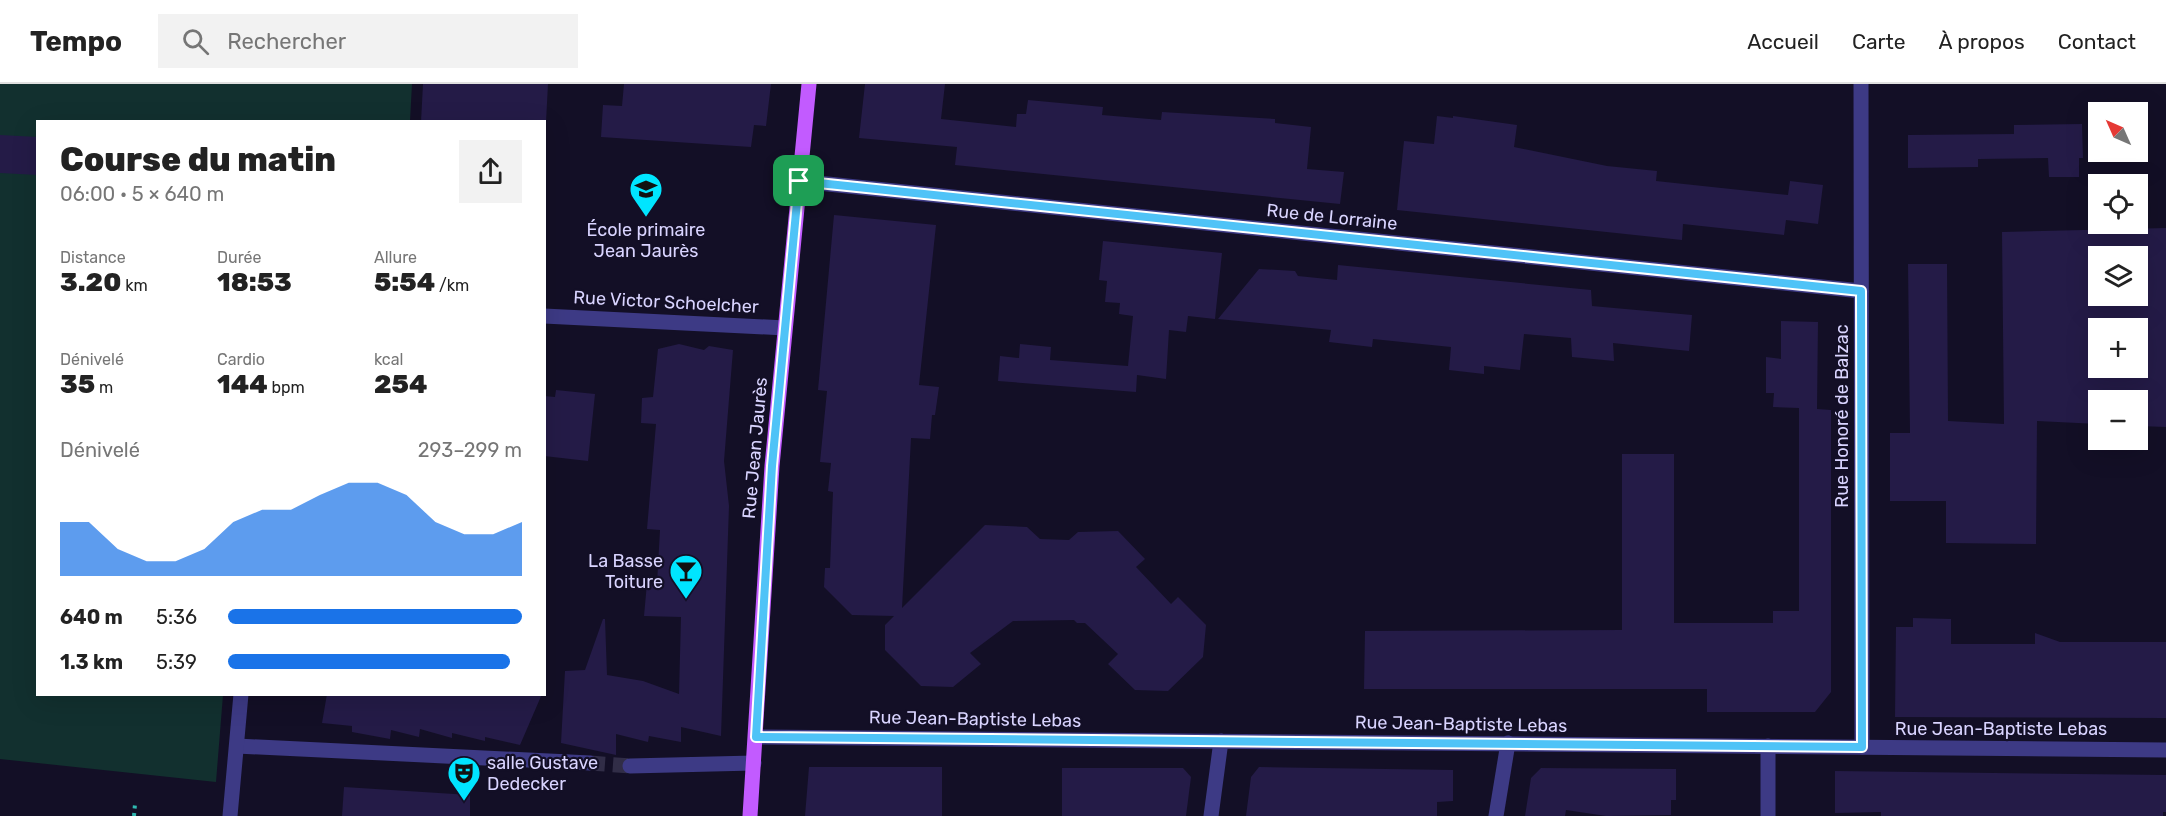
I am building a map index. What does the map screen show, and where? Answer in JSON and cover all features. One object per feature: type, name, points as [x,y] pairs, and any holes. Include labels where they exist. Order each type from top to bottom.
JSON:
[{"type":"main road","name":"Rue Jean Jaurès","points":[[750,816],[771,476],[809,84]]},
{"type":"street","name":"Rue Honoré de Balzac","points":[[1861,84],[1862,747]]},
{"type":"street","name":"Rue de Lorraine","points":[[799,181],[1861,291]]},
{"type":"street","name":"Rue Victor Schoelcher","points":[[546,316],[785,328]]},
{"type":"street","points":[[230,816],[241,696]]},
{"type":"street","name":"Rue Jean-Baptiste Lebas","points":[[756,737],[2166,750]]},
{"type":"street","points":[[1211,816],[1221,741]]},
{"type":"street","points":[[1496,816],[1508,744]]},
{"type":"street","points":[[237,746],[590,763]]},
{"type":"street","points":[[1768,746],[1768,816]]},
{"type":"street","points":[[630,766],[754,764]]},
{"type":"path","points":[[134,816],[135,804]]},
{"type":"green space","points":[[0,84],[412,84],[410,120],[36,120],[36,696],[223,696],[216,782],[0,759]]},
{"type":"building","points":[[423,84],[548,84],[546,122],[546,120],[421,120]]},
{"type":"building","points":[[624,84],[771,84],[766,126],[754,125],[751,147],[601,137],[603,105],[622,106]]},
{"type":"building","points":[[865,84],[945,84],[941,119],[1016,127],[1017,114],[1026,114],[1028,100],[1103,107],[1102,115],[1161,120],[1162,112],[1275,119],[1275,123],[1311,127],[1307,169],[1344,172],[1340,204],[955,165],[957,147],[859,138]]},
{"type":"building","points":[[1437,116],[1517,125],[1514,147],[1607,166],[1657,171],[1656,181],[1788,195],[1790,181],[1823,185],[1818,224],[1786,220],[1784,235],[1683,224],[1682,240],[1397,210],[1404,141],[1434,144]]},
{"type":"building","points":[[2082,124],[2083,158],[2079,158],[2079,177],[2049,177],[2048,158],[1978,159],[1978,167],[1908,168],[1908,135],[2014,134],[2014,125]]},
{"type":"building","points":[[0,135],[36,137],[36,175],[0,173]]},
{"type":"building","points":[[834,215],[936,225],[919,385],[939,387],[935,415],[932,415],[930,439],[911,438],[902,608],[985,525],[1027,527],[1040,539],[1069,540],[1078,532],[1118,531],[1145,559],[1136,567],[1171,604],[1178,597],[1206,625],[1203,657],[1168,691],[1135,690],[1108,664],[1118,654],[1085,623],[1077,623],[1074,620],[1013,621],[970,653],[981,664],[953,687],[921,686],[885,650],[885,625],[894,616],[852,615],[824,587],[825,568],[830,568],[833,492],[828,491],[831,463],[820,462],[827,391],[818,390]]},
{"type":"building","points":[[2148,228],[2166,228],[2166,427],[2148,426],[2148,390],[2088,390],[2088,424],[2037,421],[2036,544],[1946,543],[1946,501],[1890,501],[1890,433],[1910,433],[1908,264],[1947,264],[1948,421],[2004,424],[2002,232],[2088,230],[2088,234],[2148,234]]},
{"type":"building","points":[[1103,241],[1222,253],[1215,319],[1188,316],[1186,332],[1169,330],[1166,379],[1137,375],[1136,392],[998,381],[1000,356],[1019,358],[1020,344],[1051,347],[1050,360],[1128,366],[1133,316],[1119,314],[1120,303],[1105,302],[1107,281],[1099,280]]},
{"type":"building","points":[[1338,265],[1591,290],[1592,306],[1692,315],[1689,351],[1613,343],[1614,361],[1572,357],[1571,338],[1524,334],[1520,370],[1484,366],[1484,374],[1449,370],[1451,347],[1373,339],[1372,347],[1329,342],[1331,330],[1218,319],[1259,269],[1295,271],[1298,276],[1337,280]]},
{"type":"building","points":[[1781,321],[1818,322],[1817,409],[1831,410],[1831,692],[1815,712],[1707,712],[1707,689],[1364,689],[1365,631],[1622,630],[1622,454],[1674,454],[1674,623],[1773,623],[1773,611],[1799,611],[1799,408],[1773,407],[1774,393],[1766,393],[1766,357],[1781,359]]},
{"type":"building","points":[[679,344],[704,350],[709,346],[733,350],[724,461],[729,506],[721,736],[681,727],[681,742],[649,736],[648,742],[616,734],[616,755],[561,743],[565,671],[585,670],[603,619],[605,619],[607,675],[643,681],[679,694],[681,617],[644,616],[647,583],[657,584],[660,530],[647,529],[656,424],[641,423],[642,398],[653,397],[658,349]]},
{"type":"building","points":[[556,390],[595,394],[588,461],[546,456],[546,396],[555,397]]},
{"type":"building","points":[[1913,618],[1951,619],[1951,644],[2035,644],[2035,633],[2060,642],[2166,642],[2166,718],[1895,717],[1896,627],[1913,627]]},
{"type":"building","points":[[327,696],[541,696],[520,745],[485,737],[485,741],[452,733],[452,738],[420,729],[419,737],[391,730],[390,739],[352,732],[352,726],[322,723]]},
{"type":"building","points":[[809,767],[942,767],[942,816],[805,816]]},
{"type":"building","points":[[1259,767],[1453,770],[1453,801],[1437,802],[1437,816],[1246,816],[1251,777]]},
{"type":"building","points":[[1062,768],[1183,768],[1191,777],[1186,816],[1062,816]]},
{"type":"building","points":[[1541,768],[1676,769],[1676,800],[1671,800],[1671,815],[1606,816],[1566,810],[1565,816],[1525,816],[1531,778]]},
{"type":"building","points":[[1835,771],[2166,775],[2166,812],[2163,812],[2163,816],[1881,816],[1881,812],[1835,813]]},
{"type":"building","points":[[344,787],[470,795],[470,816],[342,816]]},
{"type":"tunnel","points":[[590,763],[630,766]]},
{"type":"place","name":"École primaire Jean Jaurès","points":[[646,218]]},
{"type":"place","name":"La Basse Toiture","points":[[686,600]]},
{"type":"place","name":"salle Gustave Dedecker","points":[[464,802]]},
{"type":"route","points":[[799,181],[1861,291],[1862,747],[756,737],[772,466],[799,181]]}]
